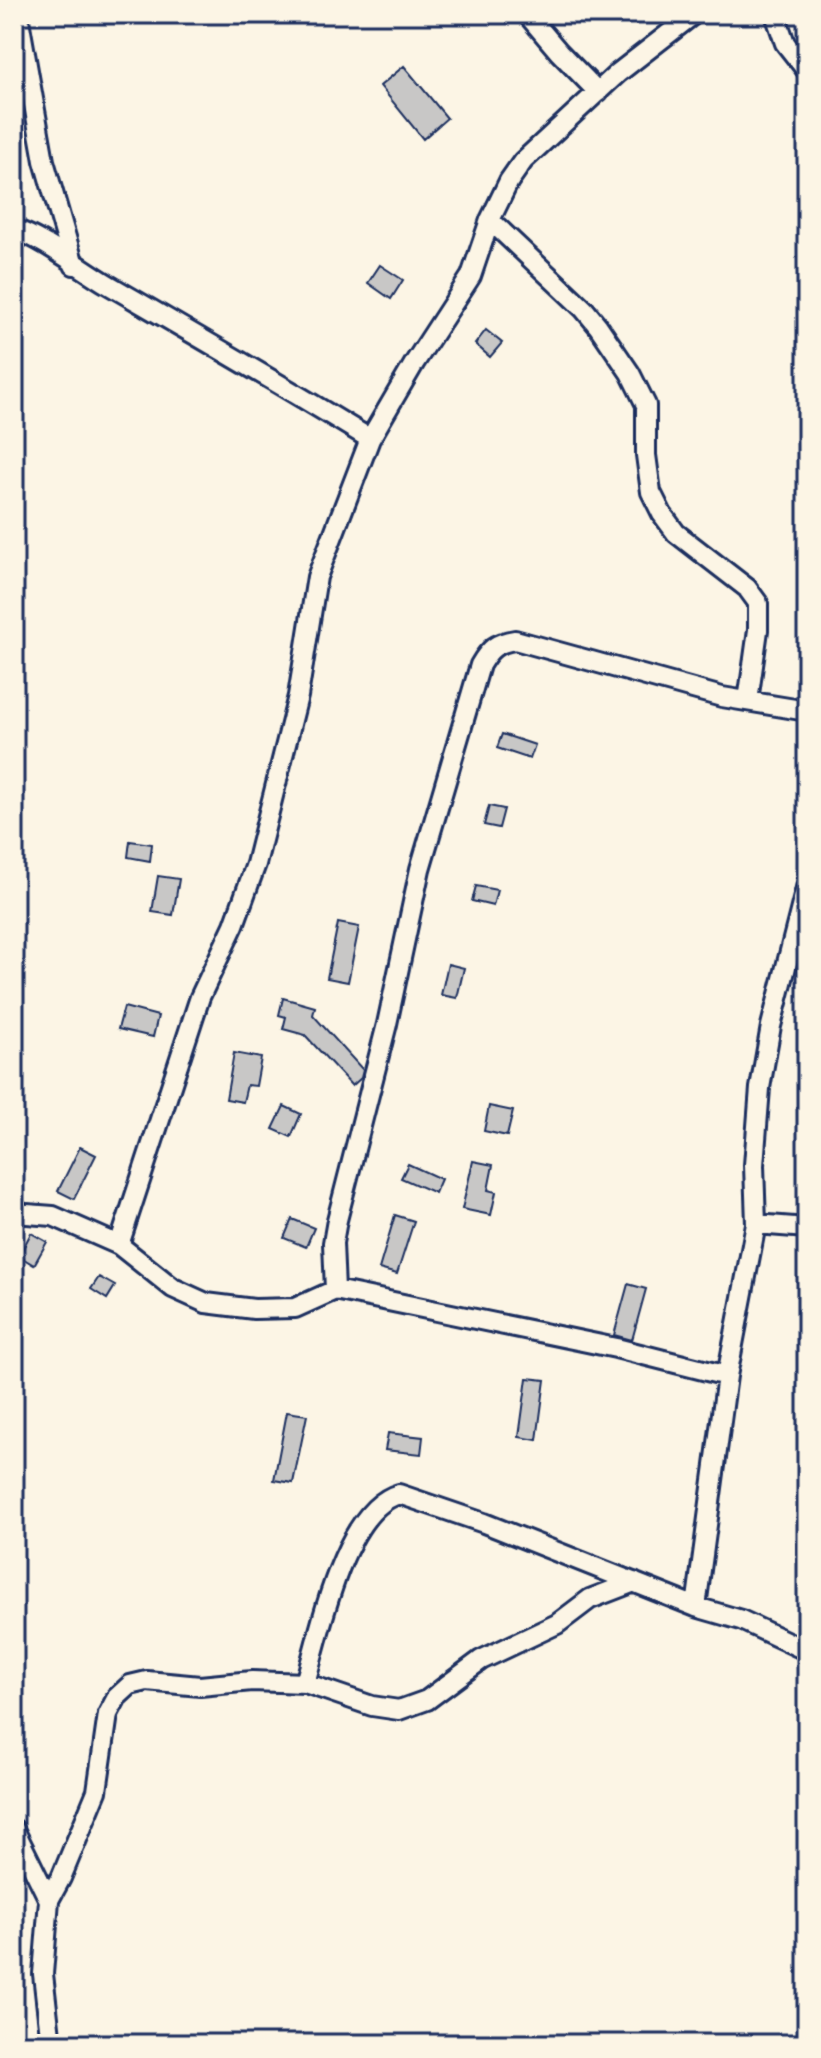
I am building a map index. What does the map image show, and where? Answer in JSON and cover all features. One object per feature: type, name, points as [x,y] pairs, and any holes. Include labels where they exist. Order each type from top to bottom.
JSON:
[{"type":"street","points":[[18,14],[44,161],[74,265]]},
{"type":"street","points":[[527,14],[598,92]]},
{"type":"street","points":[[119,1245],[200,997],[234,925],[256,864],[298,696],[317,577],[370,439],[471,276],[490,220],[509,181],[523,161],[598,92],[694,14]]},
{"type":"street","points":[[775,14],[785,43],[807,71]]},
{"type":"street","points":[[490,220],[584,309],[607,338],[646,405],[646,455],[651,492],[662,514],[676,533],[747,588],[758,603],[758,630],[748,701]]},
{"type":"street","points":[[14,229],[26,233],[74,265],[370,439]]},
{"type":"street","points":[[335,1290],[333,1243],[337,1220],[387,1024],[420,869],[480,665],[489,649],[515,640],[748,701],[807,711]]},
{"type":"street","points":[[696,1607],[727,1376],[756,1224],[754,1165],[760,1088],[771,1026],[807,884]]},
{"type":"street","points":[[14,1213],[53,1216],[119,1245],[173,1288],[206,1303],[254,1309],[295,1308],[335,1290],[616,1348],[727,1376]]},
{"type":"street","points":[[756,1224],[807,1228]]},
{"type":"street","points":[[305,1683],[339,1570],[350,1545],[366,1517],[384,1498],[399,1494],[696,1607],[741,1620],[807,1651]]},
{"type":"street","points":[[51,2044],[43,1974],[49,1900],[97,1791],[108,1714],[117,1697],[130,1685],[147,1681],[200,1686],[252,1681],[305,1683],[372,1706],[399,1710],[427,1700],[481,1660],[557,1624],[590,1599],[634,1582]]},
{"type":"street","points":[[14,1829],[49,1900]]},
{"type":"building","points":[[404,66],[447,118],[423,139],[380,86]]},
{"type":"building","points":[[380,265],[403,280],[391,299],[368,283]]},
{"type":"building","points":[[486,330],[502,343],[490,357],[475,344]]},
{"type":"building","points":[[502,734],[535,745],[530,759],[497,748]]},
{"type":"building","points":[[489,806],[504,809],[499,828],[484,825]]},
{"type":"building","points":[[130,841],[152,844],[150,861],[128,857]]},
{"type":"building","points":[[158,876],[179,879],[173,915],[152,912]]},
{"type":"building","points":[[476,886],[497,890],[493,906],[472,901]]},
{"type":"building","points":[[338,923],[359,927],[348,982],[327,978]]},
{"type":"building","points":[[448,964],[464,968],[457,998],[441,995]]},
{"type":"building","points":[[283,998],[315,1007],[313,1015],[363,1070],[361,1078],[352,1086],[305,1035],[283,1029],[286,1017],[279,1015]]},
{"type":"building","points":[[124,1007],[158,1016],[153,1037],[118,1029]]},
{"type":"building","points":[[234,1053],[261,1058],[256,1086],[247,1085],[243,1102],[226,1099]]},
{"type":"building","points":[[284,1106],[301,1114],[291,1137],[273,1129]]},
{"type":"building","points":[[489,1106],[513,1111],[507,1136],[484,1131]]},
{"type":"building","points":[[80,1147],[96,1155],[74,1199],[58,1191]]},
{"type":"building","points":[[473,1161],[493,1165],[488,1190],[496,1192],[491,1215],[462,1209]]},
{"type":"building","points":[[408,1164],[441,1179],[435,1193],[401,1178]]},
{"type":"building","points":[[395,1215],[414,1221],[397,1274],[379,1269]]},
{"type":"building","points":[[292,1219],[314,1228],[306,1247],[284,1238]]},
{"type":"building","points":[[31,1233],[47,1242],[34,1265],[19,1256]]},
{"type":"building","points":[[99,1277],[115,1286],[107,1299],[91,1289]]},
{"type":"building","points":[[628,1284],[646,1289],[632,1340],[614,1335]]},
{"type":"building","points":[[527,1378],[545,1380],[537,1440],[519,1437]]},
{"type":"building","points":[[287,1412],[307,1415],[293,1483],[274,1480]]},
{"type":"building","points":[[388,1433],[423,1437],[421,1454],[385,1450]]}]
